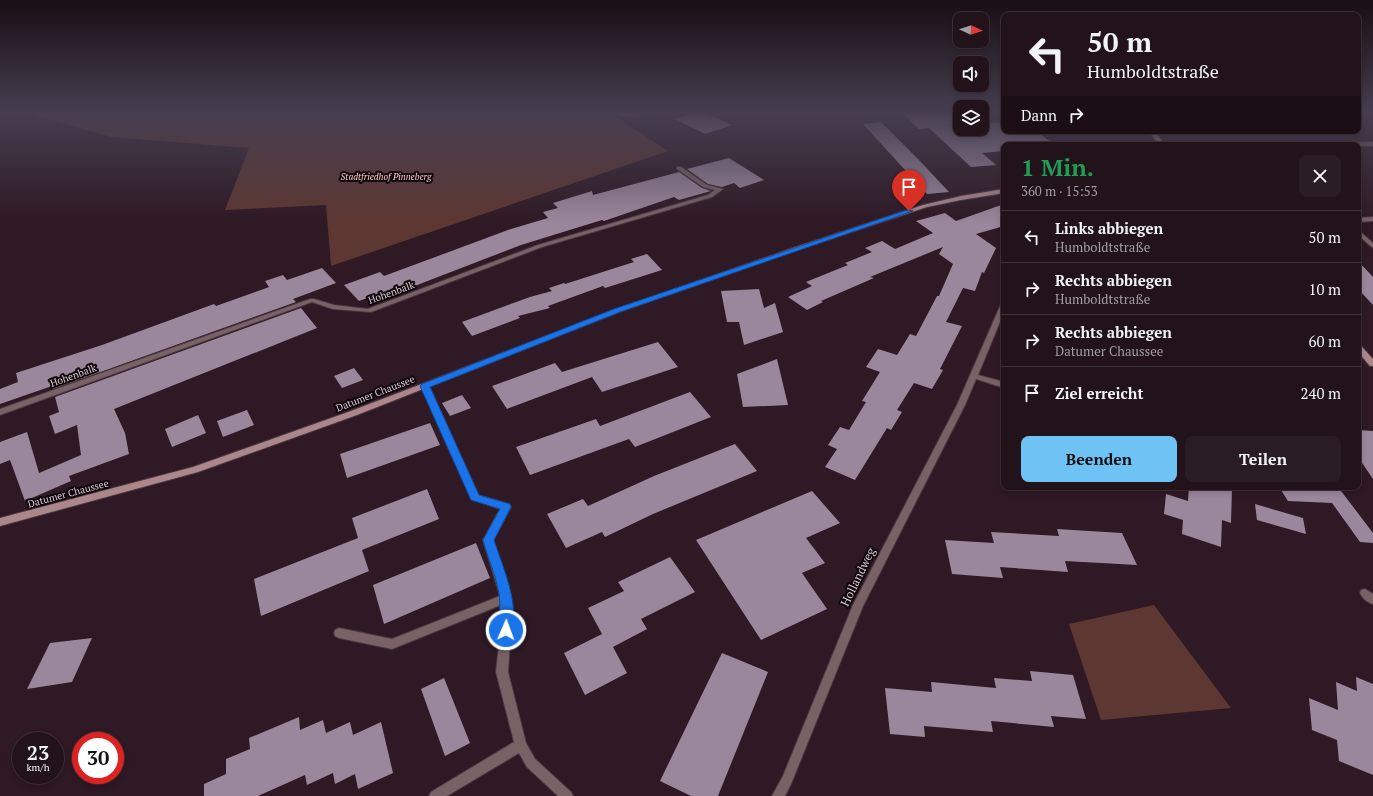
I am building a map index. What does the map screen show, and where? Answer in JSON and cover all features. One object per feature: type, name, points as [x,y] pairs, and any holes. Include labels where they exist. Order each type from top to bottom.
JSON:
[{"type":"street","name":"Hohenbalk","points":[[0,412],[312,300],[333,307],[369,311],[540,246],[710,196],[720,189],[704,186],[679,168]]},
{"type":"street","name":"Datumer Chaussee","points":[[0,522],[194,470],[425,386],[617,310],[925,206],[1001,191]]},
{"type":"street","points":[[1361,220],[1373,220]]},
{"type":"street","points":[[1361,235],[1373,246]]},
{"type":"street","name":"Hollandweg","points":[[778,796],[787,780],[858,605],[961,405],[1001,311]]},
{"type":"street","points":[[1361,351],[1373,364]]},
{"type":"street","points":[[974,376],[1001,385]]},
{"type":"street","points":[[425,386],[475,497],[506,507],[488,540],[506,598],[507,616],[502,672],[521,746],[531,763],[567,796]]},
{"type":"street","points":[[339,633],[392,644],[506,598]]},
{"type":"street","points":[[435,796],[521,746]]},
{"type":"green space","name":"Stadtfriedhof Pinneberg","points":[[249,148],[664,148],[668,151],[331,266],[326,205],[225,210]]},
{"type":"green space","points":[[1154,605],[1231,708],[1101,720],[1069,624]]},
{"type":"building","points":[[885,148],[907,148],[949,192],[927,194]]},
{"type":"building","points":[[951,148],[1001,148],[1001,151],[982,153],[996,165],[971,167]]},
{"type":"building","points":[[729,158],[764,180],[740,188],[734,183],[722,187],[708,184],[687,169]]},
{"type":"building","points":[[679,172],[702,188],[711,191],[679,200],[674,197],[604,221],[602,220],[521,245],[399,292],[395,288],[359,301],[344,285],[380,272],[384,276],[511,229],[548,218],[543,212],[558,208],[553,203],[592,191],[593,195]]},
{"type":"building","points":[[1001,205],[1001,227],[976,234],[996,248],[984,273],[982,272],[975,291],[963,288],[946,322],[962,326],[940,369],[943,370],[932,389],[914,383],[897,410],[902,412],[891,430],[887,428],[855,480],[825,467],[837,449],[828,445],[840,427],[849,430],[866,402],[862,401],[880,372],[866,367],[878,349],[897,355],[910,334],[916,336],[937,296],[939,296],[953,264],[939,254],[943,247],[870,277],[874,278],[821,301],[823,302],[807,310],[788,297],[812,286],[806,282],[848,265],[845,263],[872,252],[865,248],[882,241],[895,249],[933,233],[916,221],[945,213],[956,221]]},
{"type":"building","points":[[647,254],[662,270],[605,288],[603,286],[548,306],[550,308],[518,316],[520,318],[472,336],[462,322],[530,297],[552,291],[549,288],[634,262],[631,259]]},
{"type":"building","points":[[1361,264],[1373,277],[1373,305],[1361,292]]},
{"type":"building","points":[[322,268],[336,283],[293,299],[296,302],[53,389],[52,386],[0,404],[0,389],[18,382],[16,373],[102,345],[214,304],[216,306],[269,287],[265,281],[283,275],[287,280]]},
{"type":"building","points":[[759,289],[764,308],[775,303],[783,332],[744,345],[739,322],[727,322],[721,291]]},
{"type":"building","points":[[301,308],[317,328],[114,409],[125,433],[129,454],[69,476],[71,481],[25,501],[10,460],[0,464],[0,442],[27,432],[39,473],[81,455],[77,425],[55,434],[49,416],[59,412],[55,397]]},
{"type":"building","points":[[658,342],[678,367],[602,392],[592,377],[507,409],[492,386],[555,363],[562,372]]},
{"type":"building","points":[[777,359],[788,405],[743,407],[737,374]]},
{"type":"building","points":[[354,368],[363,380],[342,388],[334,376]]},
{"type":"building","points":[[690,392],[711,417],[635,447],[629,439],[530,475],[516,447],[596,419],[600,426]]},
{"type":"building","points":[[462,395],[471,408],[450,416],[442,403]]},
{"type":"building","points":[[247,410],[254,425],[223,437],[217,421]]},
{"type":"building","points":[[198,415],[206,433],[172,447],[165,429]]},
{"type":"building","points":[[430,423],[440,445],[347,478],[340,454]]},
{"type":"building","points":[[1361,430],[1373,431],[1373,479],[1361,461]]},
{"type":"building","points":[[735,444],[757,471],[653,514],[605,537],[602,532],[566,548],[547,514],[583,499],[588,506],[654,476]]},
{"type":"building","points":[[427,489],[439,519],[362,550],[369,571],[261,616],[254,579],[358,538],[352,518]]},
{"type":"building","points":[[1189,490],[1232,490],[1231,523],[1222,520],[1221,547],[1182,534],[1183,520],[1164,514],[1166,494],[1188,501]]},
{"type":"building","points":[[1281,490],[1340,490],[1373,533],[1373,543],[1360,542],[1332,503],[1288,501]]},
{"type":"building","points":[[812,491],[840,523],[806,538],[825,563],[802,573],[827,609],[761,640],[696,540]]},
{"type":"building","points":[[1255,504],[1303,518],[1306,534],[1257,520]]},
{"type":"building","points":[[1057,529],[1122,533],[1137,565],[1065,561],[1068,572],[1000,567],[1003,578],[952,574],[945,540],[994,543],[991,532],[1059,536]]},
{"type":"building","points":[[476,543],[490,578],[384,624],[373,585]]},
{"type":"building","points":[[670,557],[695,592],[641,619],[647,629],[613,647],[627,673],[585,695],[564,653],[602,634],[588,608],[624,591],[618,582]]},
{"type":"building","points":[[92,638],[72,682],[27,689],[50,643]]},
{"type":"building","points":[[722,653],[768,672],[718,796],[691,796],[660,781]]},
{"type":"building","points":[[1030,671],[1073,675],[1086,719],[1051,716],[1054,727],[991,721],[993,732],[924,726],[925,737],[890,734],[885,688],[932,692],[931,682],[996,688],[994,678],[1032,681]]},
{"type":"building","points":[[1356,677],[1373,684],[1373,775],[1339,761],[1337,740],[1312,730],[1309,698],[1338,710],[1336,682],[1357,691]]},
{"type":"building","points":[[444,678],[470,743],[445,756],[421,689]]},
{"type":"building","points":[[299,717],[300,730],[323,720],[326,733],[350,722],[353,735],[381,722],[393,773],[358,789],[355,774],[335,784],[333,773],[307,785],[305,775],[258,796],[204,796],[204,784],[226,774],[226,759],[250,749],[249,738]]},
{"type":"route","points":[[506,630],[507,616],[505,594],[488,540],[506,507],[475,497],[425,386],[617,310],[909,211]]}]
